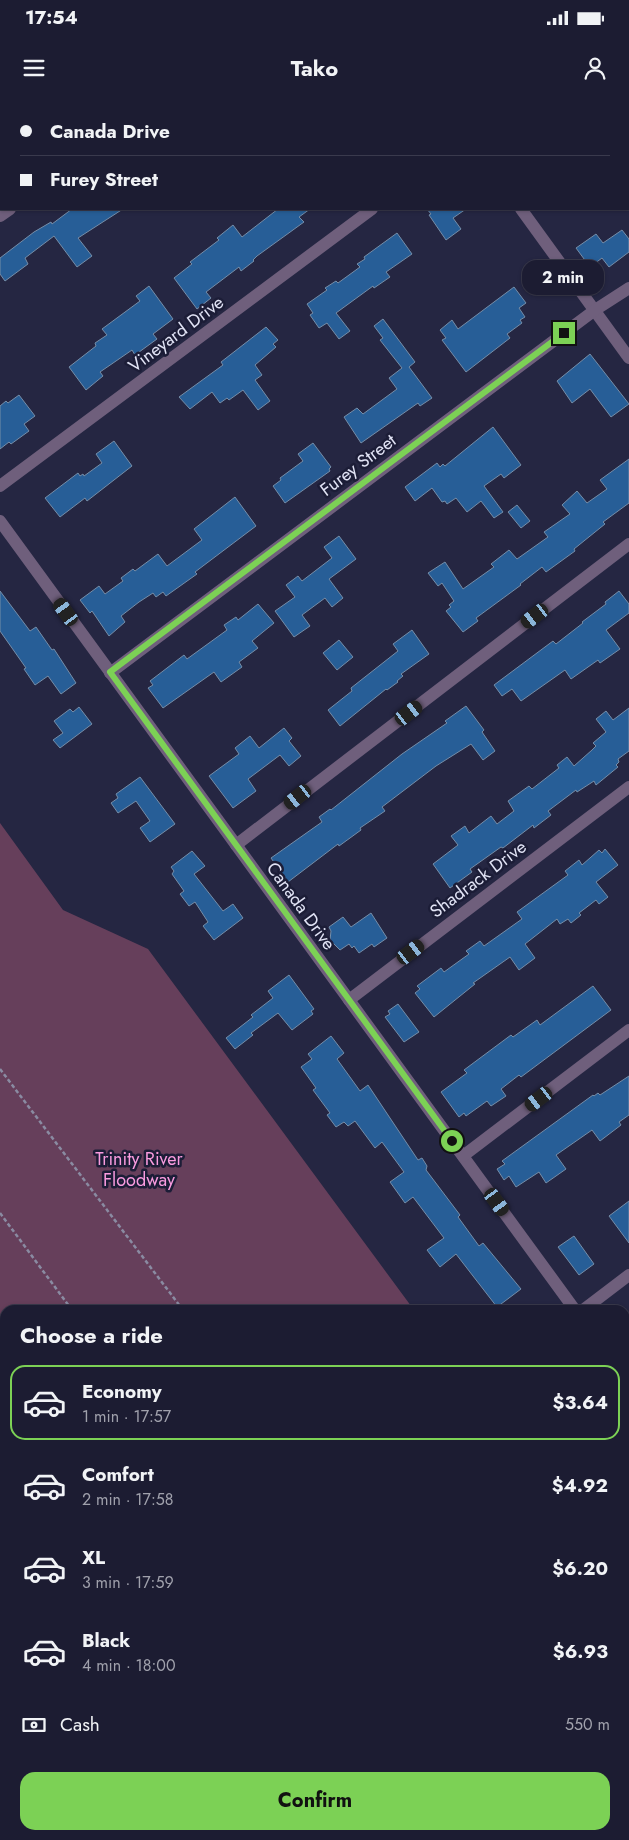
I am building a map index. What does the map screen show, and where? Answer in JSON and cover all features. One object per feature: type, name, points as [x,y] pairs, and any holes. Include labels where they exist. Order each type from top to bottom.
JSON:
[{"type":"street","name":"Vineyard Drive","points":[[0,486],[371,210]]},
{"type":"street","points":[[522,210],[629,358]]},
{"type":"street","name":"Furey Street","points":[[110,672],[595,310],[629,288]]},
{"type":"street","name":"Canada Drive","points":[[0,521],[571,1305]]},
{"type":"street","points":[[236,845],[629,544]]},
{"type":"street","name":"Shadrack Drive","points":[[349,1000],[629,787]]},
{"type":"street","points":[[463,1156],[629,1030]]},
{"type":"street","points":[[590,1305],[629,1275]]},
{"type":"path","points":[[0,1069],[179,1305]]},
{"type":"path","points":[[0,1213],[68,1305]]},
{"type":"green space","name":"Trinity River Floodway","points":[[0,823],[63,910],[148,949],[410,1305],[0,1305]]},
{"type":"building","points":[[71,210],[121,210],[78,238],[92,256],[77,267],[54,236],[25,258],[28,264],[5,281],[0,274],[0,258],[34,232],[51,222],[52,224]]},
{"type":"building","points":[[277,210],[309,210],[299,217],[304,222],[257,256],[254,261],[241,271],[239,267],[206,292],[211,298],[197,309],[174,278],[192,264],[190,262],[219,240],[217,238],[233,225],[242,237]]},
{"type":"building","points":[[428,210],[465,210],[453,218],[461,229],[446,240],[429,215],[431,214]]},
{"type":"building","points":[[622,230],[629,239],[629,252],[609,267],[602,258],[590,267],[576,248],[596,234],[603,243]]},
{"type":"building","points":[[397,233],[412,254],[386,272],[390,277],[374,288],[373,286],[336,313],[350,331],[339,339],[327,323],[319,328],[310,315],[313,313],[307,304],[327,290],[325,288],[336,281],[338,283],[360,267],[357,264],[365,259],[364,257]]},
{"type":"building","points":[[149,286],[173,319],[153,334],[157,339],[135,355],[132,350],[100,372],[103,376],[86,390],[69,367],[96,346],[95,343],[107,335],[102,329],[140,301],[136,296]]},
{"type":"building","points":[[514,287],[526,303],[519,308],[525,317],[520,320],[522,323],[507,334],[510,338],[466,372],[442,340],[446,338],[440,330],[452,320],[458,329]]},
{"type":"building","points":[[383,319],[415,362],[409,367],[432,398],[420,406],[418,403],[361,443],[344,417],[357,408],[363,414],[397,389],[389,378],[402,368],[380,340],[383,338],[374,326]]},
{"type":"building","points":[[266,327],[278,340],[273,344],[276,347],[255,365],[262,375],[255,380],[270,401],[258,410],[243,390],[229,400],[227,398],[220,403],[212,392],[190,409],[179,397],[223,365],[221,362]]},
{"type":"building","points":[[590,354],[629,404],[611,417],[590,389],[572,403],[557,381]]},
{"type":"building","points":[[19,395],[35,416],[24,424],[29,431],[11,444],[9,442],[0,449],[0,406]]},
{"type":"building","points":[[493,427],[521,465],[504,478],[501,474],[484,486],[503,512],[494,518],[481,501],[467,512],[456,498],[447,504],[445,501],[442,502],[432,488],[415,501],[405,487],[437,463],[440,467],[443,464],[445,466]]},
{"type":"building","points":[[114,441],[132,466],[87,501],[85,498],[60,517],[45,498],[78,473],[80,476],[83,474],[84,476],[102,463],[96,454]]},
{"type":"building","points":[[313,443],[331,467],[330,471],[285,503],[273,486],[281,480],[280,478],[303,461],[298,454]]},
{"type":"building","points":[[629,459],[629,503],[603,522],[605,524],[574,549],[575,551],[546,572],[542,567],[476,618],[478,621],[463,632],[446,611],[454,601],[442,583],[438,586],[428,573],[445,562],[463,589],[494,567],[491,564],[509,550],[517,559],[548,537],[544,532],[570,514],[562,505],[577,491],[587,503],[607,489],[600,480]]},
{"type":"building","points":[[235,497],[256,526],[195,572],[197,574],[166,596],[163,592],[156,597],[153,593],[139,602],[121,616],[125,622],[109,636],[92,611],[90,613],[80,600],[99,586],[105,594],[123,581],[121,578],[133,569],[135,571],[158,554],[167,566],[202,540],[194,529]]},
{"type":"building","points":[[517,505],[530,521],[521,528],[508,512]]},
{"type":"building","points":[[339,536],[356,559],[329,579],[343,598],[332,607],[325,598],[302,615],[310,626],[294,637],[275,611],[295,597],[286,585],[298,576],[302,581],[332,558],[324,547]]},
{"type":"building","points":[[0,591],[30,631],[36,627],[52,650],[54,649],[76,683],[61,694],[48,676],[35,685],[24,669],[26,668],[0,631]]},
{"type":"building","points":[[619,591],[629,604],[629,613],[606,630],[620,649],[600,663],[598,660],[571,679],[565,670],[521,701],[512,689],[502,696],[494,685],[553,641],[556,644],[606,604],[605,602]]},
{"type":"building","points":[[258,604],[274,623],[252,641],[258,648],[239,662],[242,667],[221,682],[214,672],[163,708],[148,688],[153,685],[150,681],[184,655],[187,659],[227,630],[224,625],[236,617],[238,620]]},
{"type":"building","points":[[412,630],[429,654],[401,674],[403,676],[398,682],[386,689],[340,726],[328,710],[352,691],[351,688],[398,651],[393,644]]},
{"type":"building","points":[[339,640],[353,657],[337,670],[323,653]]},
{"type":"building","points":[[466,706],[484,730],[482,732],[495,751],[483,760],[471,744],[436,766],[382,807],[385,811],[360,828],[361,830],[339,846],[338,844],[288,882],[271,858],[322,822],[319,817],[331,810],[402,754],[447,723],[445,721]]},
{"type":"building","points":[[79,707],[92,724],[60,748],[53,740],[63,733],[54,721],[70,709],[73,712]]},
{"type":"building","points":[[629,708],[629,751],[618,759],[619,762],[616,765],[618,767],[596,785],[594,781],[577,792],[576,790],[548,811],[551,815],[534,828],[533,825],[503,848],[501,847],[470,869],[472,872],[450,888],[433,864],[458,845],[451,836],[465,826],[469,833],[491,816],[497,824],[514,811],[508,801],[529,786],[532,789],[559,768],[557,765],[567,757],[574,766],[596,746],[593,743],[606,732],[596,719],[606,711],[613,720]]},
{"type":"building","points":[[284,728],[292,738],[289,741],[301,756],[289,766],[280,755],[248,779],[256,791],[233,808],[209,776],[239,754],[235,748],[250,736],[259,748]]},
{"type":"building","points":[[140,777],[175,824],[150,842],[140,828],[150,821],[136,801],[118,813],[111,803],[118,798],[116,794]]},
{"type":"building","points":[[605,849],[618,865],[596,882],[608,897],[599,904],[596,900],[579,913],[581,915],[571,923],[568,919],[560,924],[557,919],[525,944],[535,958],[519,970],[510,957],[473,983],[475,984],[434,1017],[415,993],[420,989],[417,986],[441,968],[444,972],[469,954],[466,951],[480,941],[484,946],[522,919],[517,912],[568,875],[565,871],[579,860],[582,865],[599,850],[602,853]]},
{"type":"building","points":[[192,851],[205,866],[194,874],[223,911],[233,904],[243,918],[214,940],[203,926],[208,922],[195,902],[189,906],[180,894],[184,891],[172,874],[174,871],[171,867]]},
{"type":"building","points":[[371,913],[387,938],[374,947],[372,944],[359,953],[354,946],[352,948],[349,944],[340,950],[330,940],[331,931],[329,927],[343,917],[351,927]]},
{"type":"building","points":[[289,975],[314,1009],[311,1011],[313,1014],[292,1030],[278,1013],[251,1033],[253,1035],[235,1049],[226,1038],[253,1017],[251,1015],[273,998],[268,991]]},
{"type":"building","points":[[593,986],[611,1010],[521,1077],[519,1075],[501,1089],[506,1096],[491,1106],[487,1101],[466,1116],[464,1113],[459,1117],[441,1092],[467,1073],[464,1070],[511,1035],[513,1037],[537,1020],[540,1025]]},
{"type":"building","points":[[398,1004],[419,1032],[404,1042],[385,1017],[390,1014],[388,1011]]},
{"type":"building","points":[[331,1036],[344,1053],[337,1059],[360,1091],[368,1085],[418,1160],[422,1158],[427,1166],[426,1170],[460,1215],[458,1217],[479,1246],[483,1243],[521,1289],[500,1305],[495,1305],[456,1254],[440,1267],[427,1250],[444,1238],[413,1197],[405,1203],[390,1182],[404,1172],[382,1142],[375,1148],[355,1121],[348,1126],[344,1122],[336,1127],[327,1115],[330,1113],[313,1090],[316,1088],[301,1067],[312,1059],[308,1054]]},
{"type":"building","points":[[629,1076],[629,1115],[619,1122],[621,1125],[600,1141],[592,1130],[556,1155],[566,1169],[546,1183],[539,1172],[516,1187],[509,1176],[504,1180],[497,1169],[505,1164],[502,1161],[593,1095],[598,1093],[600,1095]]},
{"type":"building","points":[[629,1201],[629,1243],[609,1216]]},
{"type":"building","points":[[574,1236],[594,1264],[579,1275],[558,1247]]},
{"type":"route","points":[[452,1141],[110,672],[564,333]]}]
